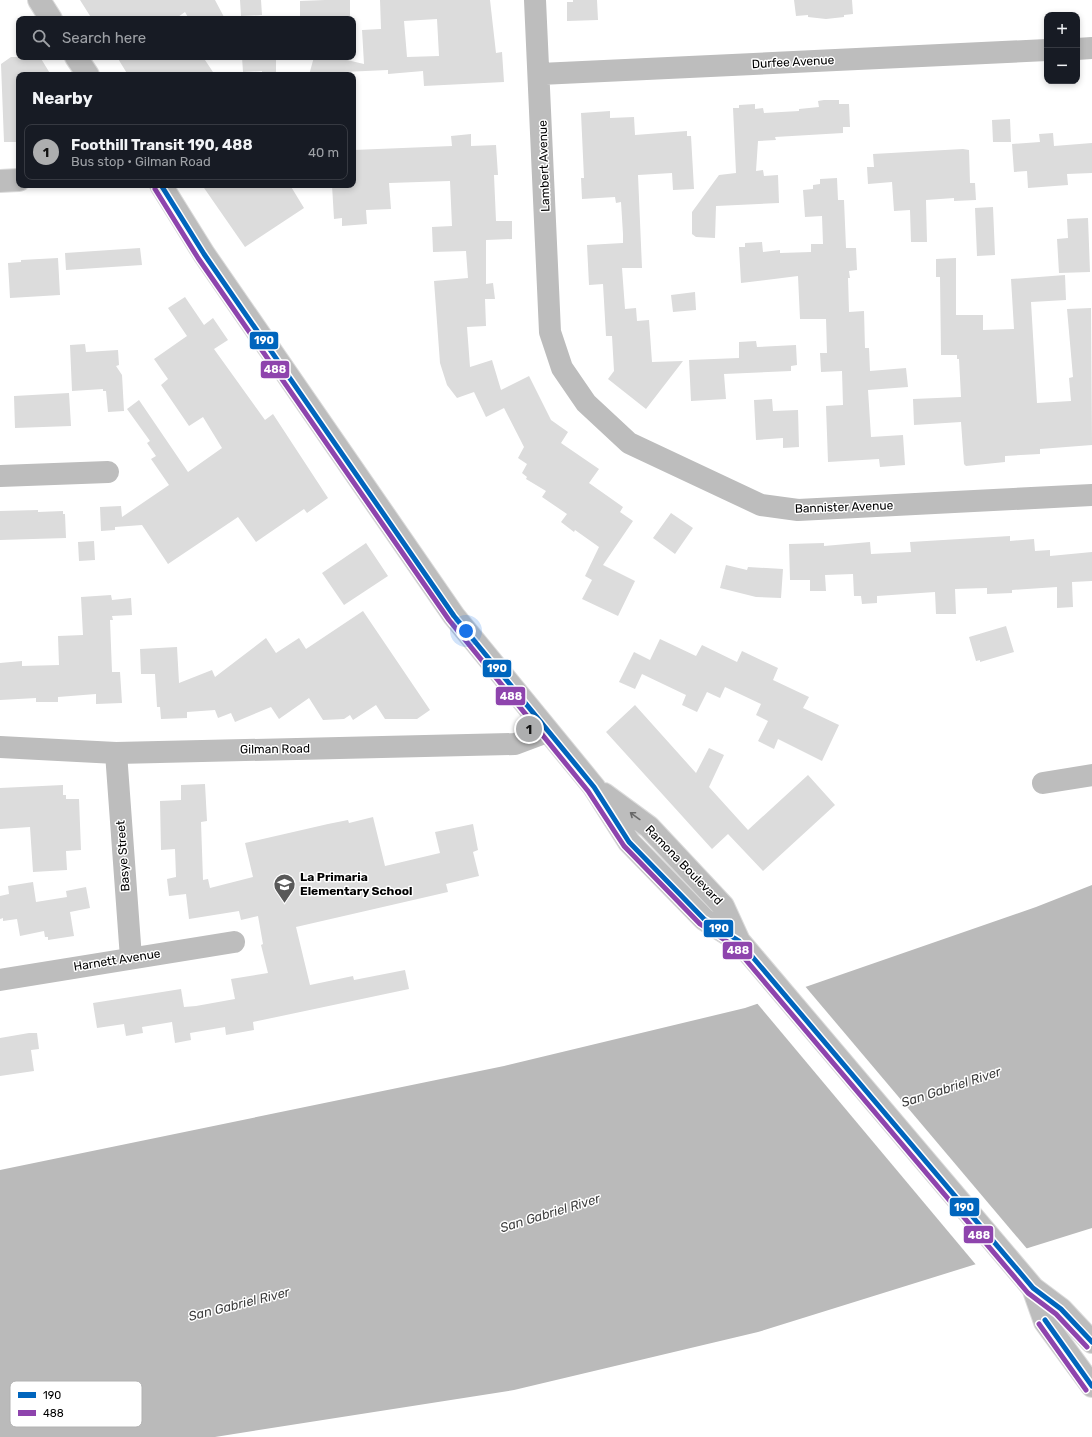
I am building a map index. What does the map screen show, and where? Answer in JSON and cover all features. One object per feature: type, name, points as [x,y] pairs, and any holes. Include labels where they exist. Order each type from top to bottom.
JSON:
[{"type":"street","points":[[39,0],[49,16]]},
{"type":"street","name":"Lambert Avenue","points":[[535,0],[540,74],[550,332]]},
{"type":"street","points":[[1080,49],[1092,48]]},
{"type":"street","name":"Durfee Avenue","points":[[540,74],[1044,50]]},
{"type":"street","points":[[78,60],[86,72]]},
{"type":"street","points":[[0,181],[16,180]]},
{"type":"street","name":"Ramona Boulevard","points":[[163,188],[204,254],[454,616],[547,732],[594,788],[649,827],[724,906],[739,941],[1032,1288],[1061,1309],[1092,1342]]},
{"type":"street","name":"Bannister Avenue","points":[[550,332],[562,368],[586,403],[629,443],[761,505],[798,510],[1092,495]]},
{"type":"street","points":[[0,476],[108,472]]},
{"type":"street","name":"Gilman Road","points":[[0,747],[116,753],[515,744],[547,732]]},
{"type":"street","name":"Basye Street","points":[[116,753],[131,958]]},
{"type":"street","points":[[1043,782],[1092,775]]},
{"type":"street","name":"Harnett Avenue","points":[[0,980],[234,942]]},
{"type":"street","name":"Ramona Boulevard","points":[[1032,1288],[1045,1322],[1092,1386]]},
{"type":"water","name":"San Gabriel River","points":[[1092,885],[1092,1228],[758,1332],[514,1390],[215,1437],[0,1437],[0,1170],[504,1066],[745,1008],[1036,907]]},
{"type":"pier","points":[[804,985],[1028,1250],[977,1266],[756,1002]]},
{"type":"building","points":[[80,0],[215,0],[223,16],[187,16],[185,12],[179,16],[90,16]]},
{"type":"building","points":[[240,0],[261,0],[262,15],[241,16]]},
{"type":"building","points":[[350,0],[350,16],[300,16],[300,1]]},
{"type":"building","points":[[380,0],[490,0],[496,53],[502,52],[504,82],[424,86],[423,71],[388,74],[388,70],[310,72],[313,60],[347,60],[364,64],[362,30],[381,29]],"holes":[[[437,19],[439,56],[407,57],[404,21]]]},
{"type":"building","points":[[573,0],[597,0],[598,20],[567,21],[567,2],[573,2]]},
{"type":"building","points":[[794,0],[852,0],[853,14],[844,15],[844,17],[826,19],[808,17],[808,15],[796,16]]},
{"type":"building","points":[[11,57],[16,57],[16,60],[42,60],[49,72],[16,72],[16,142],[4,142],[1,64]]},
{"type":"building","points":[[119,60],[205,60],[213,72],[126,72]]},
{"type":"building","points":[[242,60],[276,60],[276,72],[243,72]]},
{"type":"building","points":[[839,100],[839,104],[849,104],[850,127],[843,127],[843,133],[775,137],[776,140],[758,141],[756,171],[763,170],[764,176],[778,175],[779,203],[716,206],[715,238],[696,237],[692,234],[692,212],[719,175],[736,173],[733,108],[739,108],[739,105],[755,104],[755,109],[763,108],[764,113],[799,111],[799,109],[819,107],[818,101]]},
{"type":"building","points":[[610,111],[610,118],[634,117],[635,135],[687,131],[687,136],[691,136],[694,189],[673,190],[672,173],[638,175],[642,268],[622,268],[625,309],[636,308],[637,321],[649,320],[652,362],[683,361],[646,409],[608,379],[614,371],[612,336],[606,336],[603,284],[589,285],[587,245],[623,243],[621,202],[616,203],[615,197],[582,199],[581,178],[584,178],[581,113]]},
{"type":"building","points":[[1010,119],[1011,142],[993,142],[992,120]]},
{"type":"building","points":[[1053,133],[1054,146],[1092,143],[1092,173],[1067,174],[1068,185],[1028,188],[1027,171],[1014,172],[1012,144],[1040,142],[1039,134]]},
{"type":"building","points":[[471,134],[471,146],[496,145],[498,175],[494,175],[496,221],[512,221],[512,239],[486,240],[486,284],[493,283],[495,299],[485,299],[486,326],[467,327],[470,367],[492,360],[501,390],[529,376],[551,420],[568,432],[561,443],[599,469],[589,483],[623,507],[620,512],[633,521],[603,565],[635,581],[618,616],[582,599],[592,580],[585,576],[599,547],[575,530],[574,532],[561,522],[567,514],[542,497],[546,491],[526,479],[527,477],[522,473],[527,464],[518,458],[524,447],[504,408],[486,417],[474,392],[457,398],[447,385],[440,363],[434,281],[468,278],[466,251],[433,252],[432,227],[452,226],[450,181],[389,183],[391,209],[366,210],[367,224],[342,226],[342,218],[334,219],[332,188],[356,188],[356,150],[452,146],[451,136]]},
{"type":"building","points":[[963,149],[969,150],[970,183],[975,183],[976,200],[954,201],[954,198],[926,200],[927,242],[911,242],[910,210],[894,211],[892,182],[868,184],[867,167],[874,167],[873,154]]},
{"type":"building","points":[[837,178],[838,200],[844,200],[846,248],[856,248],[857,270],[849,271],[850,278],[848,278],[849,312],[864,311],[865,348],[869,348],[870,371],[906,368],[908,387],[868,390],[871,437],[903,435],[905,465],[880,467],[879,459],[828,462],[826,406],[843,405],[842,371],[821,372],[820,353],[827,353],[826,319],[800,319],[798,276],[741,283],[739,247],[745,247],[745,243],[762,242],[763,252],[780,250],[780,253],[811,252],[811,244],[823,244],[822,216],[805,217],[803,190],[813,189],[813,185],[820,184],[820,179]]},
{"type":"building","points":[[204,188],[292,188],[304,208],[245,247]]},
{"type":"building","points":[[993,207],[995,255],[977,256],[975,208]]},
{"type":"building","points":[[1088,218],[1090,272],[1059,273],[1057,239],[1068,238],[1067,219]]},
{"type":"building","points":[[140,248],[142,265],[66,270],[65,253]]},
{"type":"building","points":[[58,258],[60,295],[10,298],[8,263],[21,262],[21,260]]},
{"type":"building","points":[[956,258],[956,315],[983,315],[983,330],[1014,329],[1011,279],[1065,275],[1066,300],[1031,302],[1037,403],[1071,401],[1069,378],[1073,377],[1067,309],[1091,308],[1092,445],[1040,449],[1040,454],[1005,456],[1005,462],[966,466],[964,464],[961,422],[914,425],[913,399],[961,397],[959,359],[957,359],[957,355],[941,355],[940,277],[936,277],[936,259]]},
{"type":"building","points":[[695,292],[696,310],[673,312],[671,295]]},
{"type":"building","points":[[185,297],[204,325],[213,318],[228,340],[214,349],[265,420],[273,414],[328,498],[307,513],[304,509],[256,542],[238,517],[168,564],[142,525],[115,527],[115,530],[101,531],[100,507],[121,506],[122,517],[169,485],[151,459],[156,456],[147,443],[150,441],[127,409],[139,400],[188,472],[222,448],[203,417],[189,426],[161,385],[168,379],[154,359],[187,336],[168,308]]},
{"type":"building","points":[[756,341],[757,347],[796,345],[797,365],[791,366],[791,371],[724,374],[726,399],[691,401],[689,360],[739,358],[739,342]]},
{"type":"building","points":[[85,344],[86,352],[118,350],[119,365],[116,366],[122,375],[124,411],[108,412],[106,391],[103,391],[103,389],[72,391],[70,345]]},
{"type":"building","points":[[69,393],[71,426],[15,428],[14,396]]},
{"type":"building","points":[[772,399],[773,411],[798,410],[799,447],[783,448],[783,438],[756,440],[754,400]]},
{"type":"building","points":[[38,510],[38,512],[63,511],[63,514],[65,514],[66,538],[0,540],[0,511]]},
{"type":"building","points":[[671,513],[693,528],[675,554],[653,538]]},
{"type":"building","points":[[1010,536],[1010,541],[1034,539],[1035,551],[1050,550],[1050,556],[1092,552],[1092,581],[1072,582],[1073,607],[1057,608],[1057,587],[1012,590],[1012,593],[987,594],[987,588],[955,589],[956,614],[936,614],[935,592],[877,596],[877,603],[862,604],[861,596],[854,596],[853,574],[825,575],[826,591],[810,591],[810,580],[790,580],[789,544],[824,543],[824,546],[870,542],[871,554],[911,552],[910,542]]},
{"type":"building","points":[[94,541],[95,560],[79,561],[78,542]]},
{"type":"building","points":[[366,543],[388,576],[344,605],[322,573]]},
{"type":"building","points":[[726,565],[747,570],[748,567],[783,569],[781,598],[756,597],[720,588]]},
{"type":"building","points":[[111,595],[112,600],[131,598],[132,615],[112,616],[113,620],[110,620],[112,672],[120,672],[122,703],[96,704],[96,694],[58,697],[58,702],[36,702],[36,698],[0,700],[0,663],[22,661],[22,666],[59,665],[58,636],[83,635],[81,597]]},
{"type":"building","points":[[363,611],[430,710],[417,719],[385,719],[376,705],[353,720],[350,715],[344,719],[323,720],[309,698],[279,719],[271,707],[235,722],[231,713],[218,718],[215,710],[187,712],[187,718],[161,719],[160,707],[157,707],[155,674],[141,674],[140,649],[177,647],[179,683],[212,670],[215,677],[266,638],[276,653],[299,638],[306,649]]},
{"type":"building","points":[[1006,626],[1014,652],[980,662],[980,660],[976,661],[969,637]]},
{"type":"building","points":[[660,639],[696,656],[702,645],[737,662],[742,651],[778,668],[773,680],[809,697],[803,708],[839,725],[822,761],[778,739],[774,749],[758,741],[768,721],[756,715],[761,704],[725,687],[720,698],[707,692],[697,712],[682,705],[686,695],[642,674],[635,689],[619,682],[634,652],[650,660]]},
{"type":"building","points":[[635,705],[696,773],[709,748],[724,755],[709,787],[748,830],[808,775],[835,805],[763,871],[728,834],[712,849],[606,732]]},
{"type":"building","points":[[205,784],[207,821],[201,822],[203,880],[208,879],[210,888],[253,877],[245,843],[328,824],[348,820],[349,823],[373,817],[385,866],[440,853],[435,832],[473,824],[478,850],[473,852],[479,876],[446,884],[448,892],[296,927],[310,985],[353,976],[354,980],[405,970],[409,989],[253,1022],[254,1030],[226,1035],[225,1027],[190,1033],[191,1040],[175,1043],[172,1022],[142,1027],[143,1033],[126,1036],[124,1024],[97,1028],[93,1003],[181,989],[184,1007],[196,1006],[235,999],[231,979],[268,973],[261,945],[263,944],[258,916],[241,920],[239,911],[189,919],[186,894],[169,896],[167,879],[176,877],[175,849],[161,850],[160,801],[181,800],[181,785]]},
{"type":"building","points":[[63,785],[63,795],[66,795],[66,799],[79,799],[81,850],[66,851],[67,870],[33,872],[30,827],[0,829],[0,788]]},
{"type":"building","points":[[33,882],[36,902],[67,897],[66,891],[86,887],[90,908],[70,912],[74,936],[48,940],[48,937],[45,937],[44,931],[20,936],[17,919],[3,921],[3,918],[0,919],[0,896],[9,894],[8,886]]},
{"type":"building","points":[[37,1033],[39,1049],[31,1050],[34,1071],[0,1076],[0,1038]]},
{"type":"transit line","name":"190","points":[[163,188],[204,254],[454,616],[594,787],[629,842],[704,919],[739,941],[1033,1288],[1061,1309],[1092,1342]]},
{"type":"transit line","name":"488","points":[[155,189],[198,258],[449,620],[588,791],[624,846],[700,924],[734,946],[1028,1293],[1056,1314],[1087,1347]]},
{"type":"transit line","name":"190","points":[[1045,1320],[1092,1386]]},
{"type":"transit line","name":"488","points":[[1039,1324],[1086,1390]]},
{"type":"place","name":"Foothill Transit 190, 488","points":[[529,729]]},
{"type":"place","name":"La Primaria Elementary School","points":[[285,904]]}]
